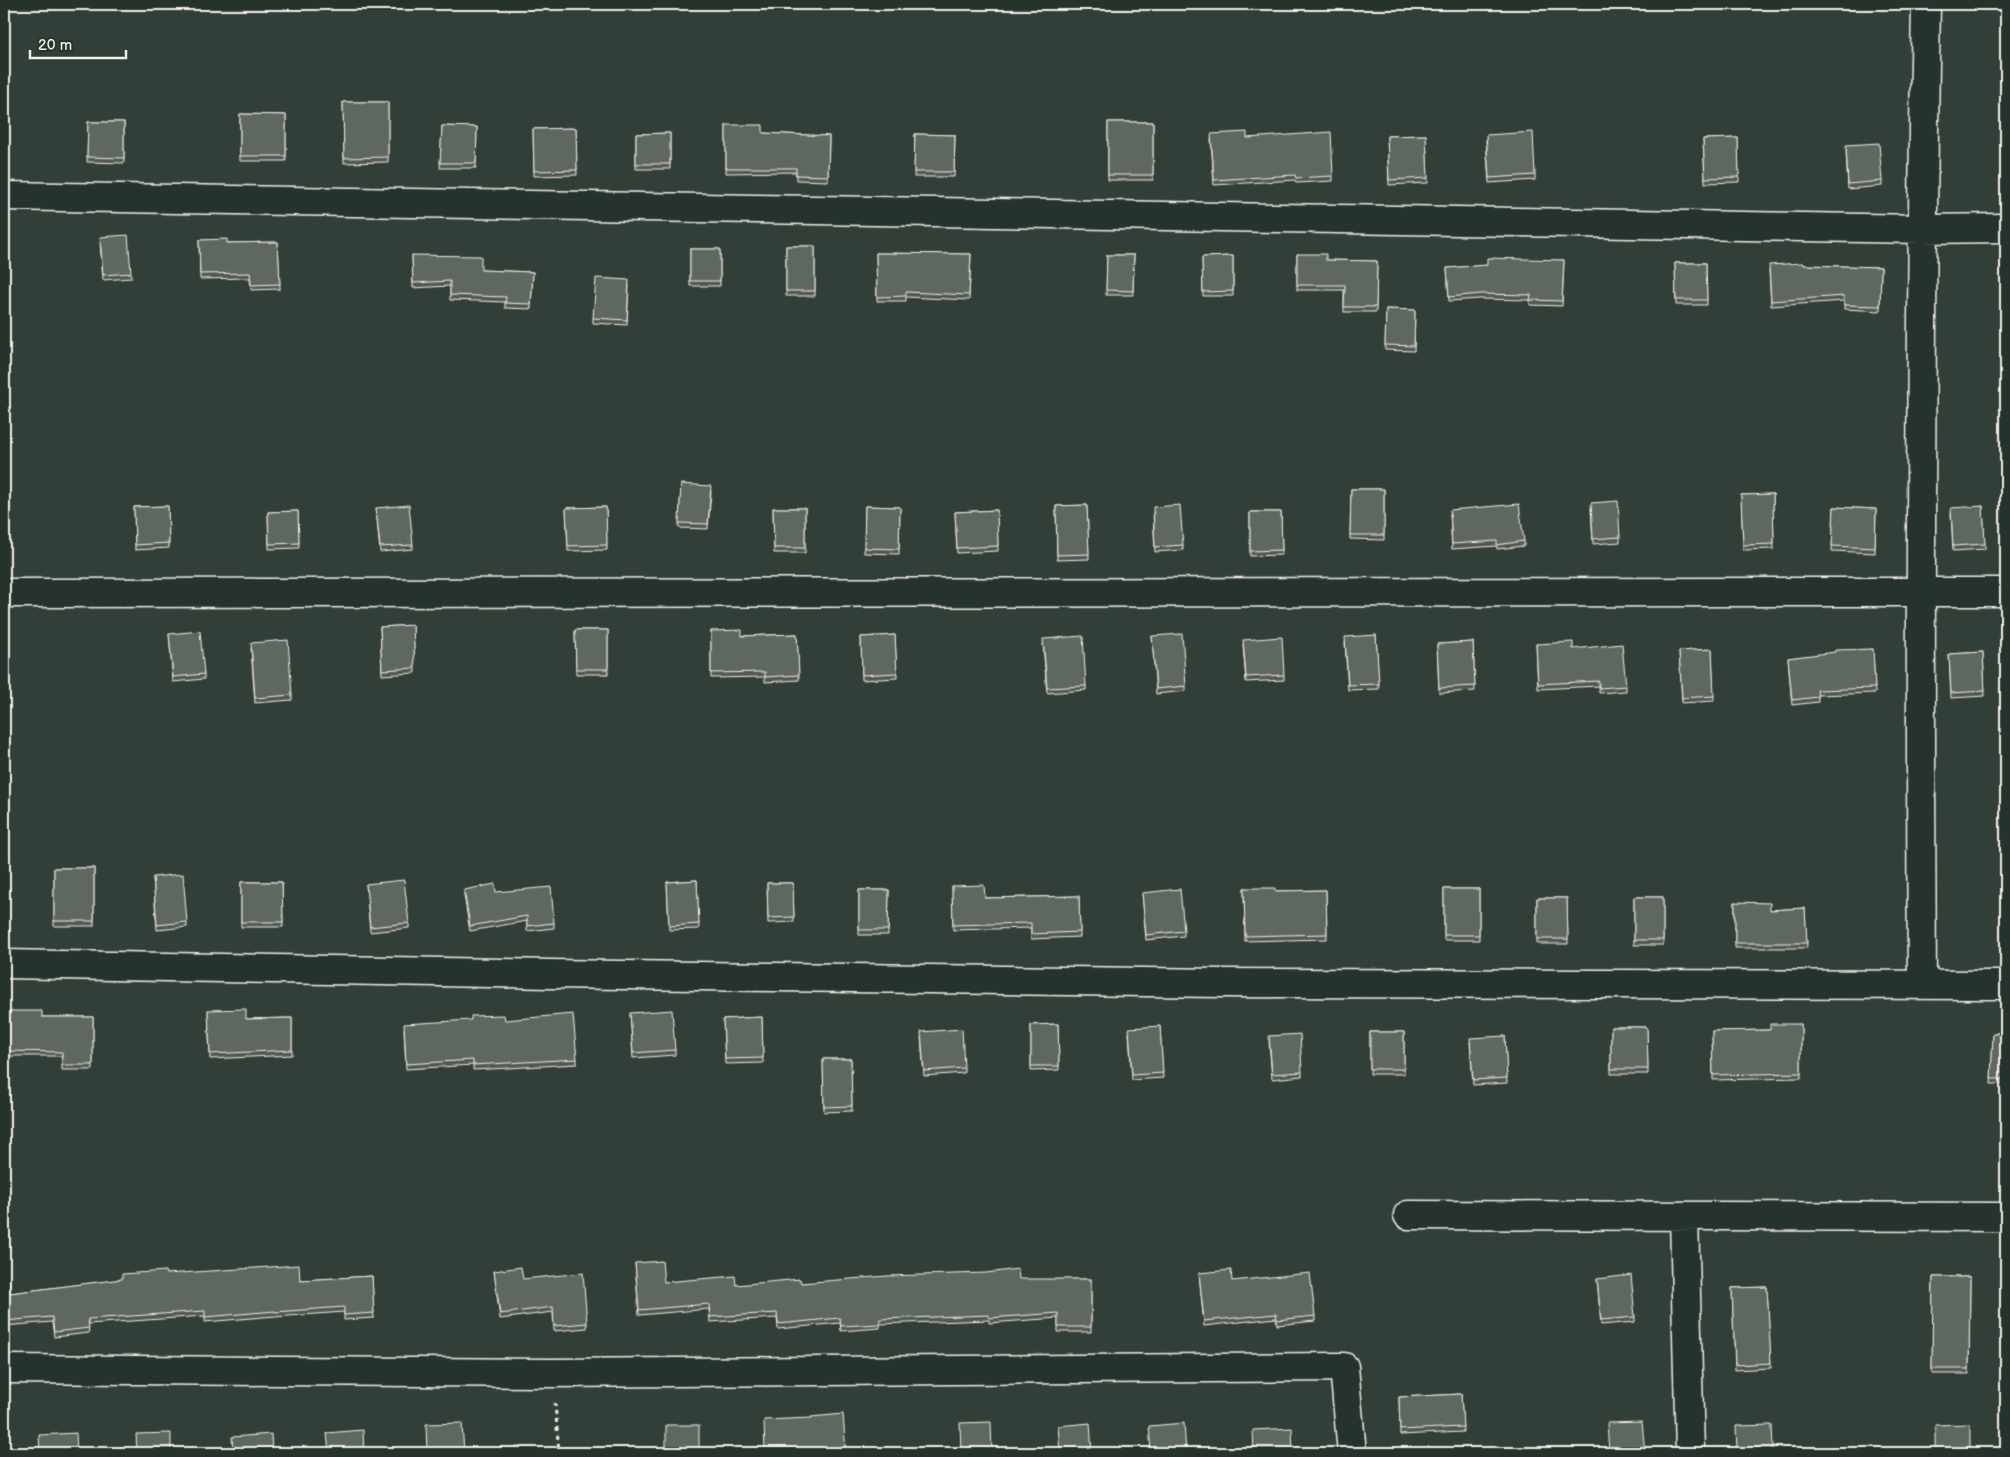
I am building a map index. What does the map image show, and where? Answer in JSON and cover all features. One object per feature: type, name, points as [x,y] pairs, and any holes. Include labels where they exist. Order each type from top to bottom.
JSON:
[{"type":"street","points":[[1922,985],[1920,592],[1922,229],[1926,4]]},
{"type":"street","points":[[4,196],[1922,229],[2006,228]]},
{"type":"street","points":[[4,592],[2006,592]]},
{"type":"street","points":[[4,964],[1222,983],[2006,985]]},
{"type":"street","points":[[1408,1216],[2006,1217]]},
{"type":"street","points":[[1684,1216],[1690,1453]]},
{"type":"street","points":[[4,1369],[552,1373],[1344,1367],[1352,1453]]},
{"type":"path","points":[[552,1373],[559,1453]]},
{"type":"building","points":[[343,102],[388,102],[388,157],[344,158]]},
{"type":"building","points":[[240,114],[286,115],[286,156],[240,156]]},
{"type":"building","points":[[88,122],[124,122],[124,158],[87,157]]},
{"type":"building","points":[[1108,122],[1153,122],[1153,175],[1108,175]]},
{"type":"building","points":[[726,125],[763,125],[763,133],[829,136],[828,176],[796,175],[796,168],[726,168]]},
{"type":"building","points":[[442,126],[477,127],[476,163],[440,163]]},
{"type":"building","points":[[576,128],[577,170],[534,171],[533,129]]},
{"type":"building","points":[[1247,132],[1247,138],[1331,132],[1333,176],[1296,178],[1295,175],[1214,180],[1211,134]]},
{"type":"building","points":[[1533,132],[1535,175],[1489,178],[1486,135]]},
{"type":"building","points":[[670,133],[670,164],[636,164],[636,134]]},
{"type":"building","points":[[915,134],[955,135],[954,172],[914,172]]},
{"type":"building","points":[[1426,135],[1428,178],[1389,180],[1387,136]]},
{"type":"building","points":[[1738,138],[1739,177],[1705,178],[1703,139]]},
{"type":"building","points":[[1879,143],[1882,181],[1848,184],[1846,145]]},
{"type":"building","points":[[128,235],[131,273],[103,275],[100,237]]},
{"type":"building","points":[[227,239],[227,243],[278,242],[280,284],[251,285],[250,273],[200,274],[199,240]]},
{"type":"building","points":[[786,246],[815,246],[815,291],[786,291]]},
{"type":"building","points":[[690,249],[720,249],[720,281],[690,281]]},
{"type":"building","points":[[876,253],[971,254],[969,295],[906,292],[906,296],[877,297]]},
{"type":"building","points":[[1297,254],[1326,254],[1326,260],[1377,261],[1376,307],[1344,307],[1345,285],[1297,285]]},
{"type":"building","points":[[412,255],[481,256],[481,270],[533,272],[531,304],[505,303],[506,297],[450,295],[450,281],[413,283]]},
{"type":"building","points":[[1107,255],[1134,255],[1133,291],[1106,290]]},
{"type":"building","points":[[1233,256],[1233,291],[1203,292],[1202,257]]},
{"type":"building","points":[[1487,258],[1564,260],[1562,301],[1530,300],[1531,295],[1480,294],[1449,297],[1447,268],[1487,265]]},
{"type":"building","points":[[1675,263],[1706,263],[1707,300],[1676,300]]},
{"type":"building","points":[[1803,263],[1804,265],[1881,267],[1880,306],[1844,305],[1844,296],[1771,301],[1769,265]]},
{"type":"building","points":[[596,278],[629,280],[627,320],[593,318]]},
{"type":"building","points":[[1386,309],[1415,310],[1414,346],[1385,345]]},
{"type":"building","points":[[681,484],[711,486],[708,524],[679,523]]},
{"type":"building","points":[[1351,489],[1384,489],[1384,535],[1350,535]]},
{"type":"building","points":[[1773,494],[1774,544],[1743,545],[1741,495]]},
{"type":"building","points":[[1618,501],[1620,537],[1593,539],[1591,503]]},
{"type":"building","points":[[1519,504],[1524,541],[1497,545],[1497,541],[1452,544],[1450,510]]},
{"type":"building","points":[[409,505],[413,545],[380,547],[376,508]]},
{"type":"building","points":[[1087,505],[1089,554],[1057,555],[1056,506]]},
{"type":"building","points":[[1180,505],[1183,545],[1155,547],[1153,507]]},
{"type":"building","points":[[168,506],[169,543],[135,545],[134,507]]},
{"type":"building","points":[[865,506],[900,507],[899,549],[864,548]]},
{"type":"building","points":[[1983,506],[1985,544],[1953,546],[1951,508]]},
{"type":"building","points":[[606,507],[607,545],[568,546],[566,508]]},
{"type":"building","points":[[1834,507],[1876,509],[1875,548],[1832,546]]},
{"type":"building","points":[[773,508],[805,508],[805,548],[774,548]]},
{"type":"building","points":[[997,510],[998,546],[957,548],[955,512]]},
{"type":"building","points":[[298,511],[299,543],[269,544],[268,512]]},
{"type":"building","points":[[1250,512],[1281,512],[1282,550],[1250,551]]},
{"type":"building","points":[[413,625],[415,668],[382,670],[380,627]]},
{"type":"building","points":[[575,630],[608,630],[608,669],[576,669]]},
{"type":"building","points":[[742,630],[742,636],[797,634],[799,675],[765,677],[765,672],[711,673],[711,631]]},
{"type":"building","points":[[200,631],[204,674],[173,677],[169,634]]},
{"type":"building","points":[[1182,634],[1186,686],[1156,689],[1152,636]]},
{"type":"building","points":[[895,635],[897,673],[862,675],[861,637]]},
{"type":"building","points":[[1376,635],[1379,684],[1348,685],[1345,637]]},
{"type":"building","points":[[1083,636],[1086,686],[1047,688],[1043,639]]},
{"type":"building","points":[[1282,637],[1284,675],[1246,677],[1243,640]]},
{"type":"building","points":[[288,640],[292,695],[255,698],[251,643]]},
{"type":"building","points":[[1473,642],[1475,686],[1439,688],[1437,644]]},
{"type":"building","points":[[1573,642],[1573,649],[1622,644],[1626,686],[1599,688],[1599,681],[1538,684],[1536,644]]},
{"type":"building","points":[[1712,649],[1714,696],[1682,698],[1679,651]]},
{"type":"building","points":[[1873,649],[1875,688],[1817,690],[1818,697],[1792,700],[1788,658],[1835,652],[1835,650]]},
{"type":"building","points":[[1983,652],[1985,691],[1951,693],[1949,654]]},
{"type":"building","points":[[54,868],[94,868],[94,921],[54,921]]},
{"type":"building","points":[[183,874],[187,922],[157,925],[153,877]]},
{"type":"building","points":[[404,880],[409,923],[370,927],[366,884]]},
{"type":"building","points":[[697,880],[699,924],[669,926],[667,882]]},
{"type":"building","points":[[241,882],[282,882],[283,922],[241,922]]},
{"type":"building","points":[[767,883],[793,883],[794,917],[768,918]]},
{"type":"building","points":[[495,884],[496,892],[551,887],[554,923],[527,926],[527,916],[470,926],[464,890]]},
{"type":"building","points":[[984,885],[985,898],[1079,896],[1080,932],[1031,934],[1031,923],[953,925],[952,886]]},
{"type":"building","points":[[1244,888],[1275,888],[1275,891],[1326,890],[1327,934],[1245,936]]},
{"type":"building","points":[[1180,889],[1184,931],[1146,935],[1142,893]]},
{"type":"building","points":[[1444,889],[1479,889],[1479,935],[1444,935]]},
{"type":"building","points":[[859,890],[889,890],[888,930],[859,930]]},
{"type":"building","points":[[1634,897],[1663,897],[1663,940],[1634,940]]},
{"type":"building","points":[[2004,897],[2006,897],[2006,938],[2005,938]]},
{"type":"building","points":[[1537,898],[1567,898],[1568,939],[1537,939]]},
{"type":"building","points":[[1735,902],[1770,903],[1770,910],[1805,908],[1807,943],[1735,943]]},
{"type":"building","points":[[246,1009],[246,1019],[292,1018],[292,1050],[210,1054],[208,1010]]},
{"type":"building","points":[[672,1010],[675,1050],[633,1053],[630,1013]]},
{"type":"building","points":[[5,1011],[42,1011],[42,1017],[93,1017],[93,1065],[62,1065],[62,1052],[4,1051]]},
{"type":"building","points":[[573,1014],[577,1059],[473,1065],[473,1060],[406,1064],[404,1024],[471,1020],[471,1016],[504,1015],[505,1020]]},
{"type":"building","points":[[762,1017],[763,1058],[725,1059],[723,1019]]},
{"type":"building","points":[[1058,1024],[1059,1066],[1031,1066],[1031,1025]]},
{"type":"building","points":[[1770,1024],[1801,1024],[1801,1073],[1713,1075],[1712,1031],[1770,1030]]},
{"type":"building","points":[[1160,1026],[1163,1073],[1132,1075],[1129,1028]]},
{"type":"building","points":[[1611,1027],[1647,1027],[1648,1069],[1611,1069]]},
{"type":"building","points":[[962,1029],[964,1068],[924,1071],[921,1032]]},
{"type":"building","points":[[1370,1032],[1404,1032],[1404,1069],[1370,1069]]},
{"type":"building","points":[[1993,1033],[2006,1033],[2006,1079],[1991,1079]]},
{"type":"building","points":[[1300,1034],[1302,1072],[1272,1074],[1269,1036]]},
{"type":"building","points":[[1505,1036],[1507,1078],[1473,1080],[1470,1038]]},
{"type":"building","points":[[823,1059],[851,1059],[852,1106],[824,1107]]},
{"type":"building","points":[[662,1261],[664,1282],[735,1276],[736,1285],[800,1279],[801,1283],[887,1276],[986,1273],[1018,1269],[1019,1279],[1091,1279],[1091,1327],[1058,1327],[1058,1313],[989,1318],[989,1315],[880,1319],[880,1324],[841,1326],[840,1318],[778,1324],[777,1313],[710,1317],[709,1304],[639,1310],[635,1263]]},
{"type":"building","points":[[299,1265],[300,1280],[372,1276],[374,1313],[344,1315],[344,1307],[205,1317],[205,1311],[88,1319],[89,1328],[54,1332],[52,1317],[4,1321],[4,1282],[9,1281],[10,1293],[122,1279],[122,1274],[165,1271],[166,1274]]},
{"type":"building","points":[[521,1267],[523,1279],[583,1273],[587,1323],[554,1326],[553,1307],[500,1314],[494,1271]]},
{"type":"building","points":[[1231,1270],[1232,1281],[1310,1273],[1315,1316],[1277,1320],[1276,1314],[1204,1321],[1199,1273]]},
{"type":"building","points":[[1631,1275],[1635,1317],[1601,1320],[1597,1279]]},
{"type":"building","points":[[1933,1277],[1970,1277],[1969,1369],[1932,1369]]},
{"type":"building","points":[[1767,1287],[1771,1363],[1735,1365],[1732,1288]]},
{"type":"building","points":[[1461,1394],[1463,1427],[1400,1430],[1399,1397]]},
{"type":"building","points":[[843,1414],[846,1453],[765,1453],[764,1420],[812,1418]]},
{"type":"building","points":[[991,1422],[992,1453],[961,1453],[960,1423]]},
{"type":"building","points":[[1642,1422],[1645,1453],[1609,1453],[1607,1423]]},
{"type":"building","points":[[462,1423],[464,1453],[427,1453],[426,1424]]},
{"type":"building","points":[[1090,1423],[1092,1453],[1060,1453],[1058,1426]]},
{"type":"building","points":[[1184,1423],[1186,1453],[1151,1453],[1149,1426]]},
{"type":"building","points":[[1970,1424],[1970,1453],[1935,1453],[1935,1425]]},
{"type":"building","points":[[666,1425],[699,1425],[699,1453],[666,1453]]},
{"type":"building","points":[[1772,1425],[1773,1453],[1737,1453],[1736,1426]]},
{"type":"building","points":[[1292,1428],[1293,1453],[1254,1453],[1253,1430]]},
{"type":"building","points":[[363,1430],[364,1453],[329,1453],[327,1433]]},
{"type":"building","points":[[76,1433],[77,1453],[40,1453],[39,1435]]},
{"type":"building","points":[[171,1433],[171,1453],[137,1453],[136,1434]]},
{"type":"building","points":[[271,1434],[272,1453],[233,1453],[232,1437]]}]
